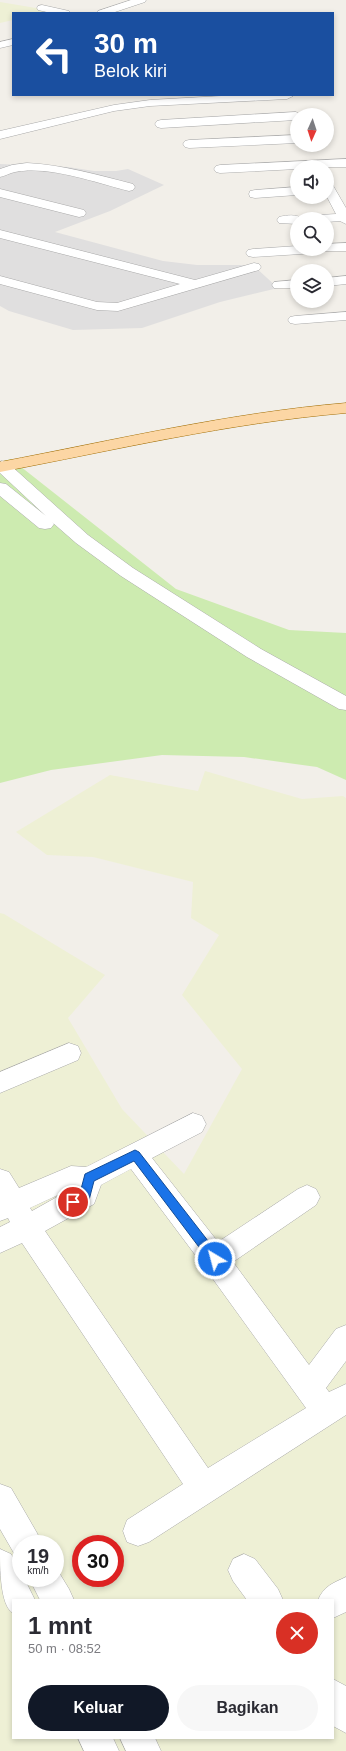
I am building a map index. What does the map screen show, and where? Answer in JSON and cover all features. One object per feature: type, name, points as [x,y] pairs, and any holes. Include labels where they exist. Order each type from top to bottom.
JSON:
[{"type":"main road","points":[[1,466],[243,419],[286,413],[346,408]]},
{"type":"street","points":[[105,12],[141,0]]},
{"type":"street","points":[[42,8],[60,12]]},
{"type":"street","points":[[0,45],[12,42]]},
{"type":"street","points":[[0,135],[114,108],[232,96]]},
{"type":"street","points":[[287,96],[293,108]]},
{"type":"street","points":[[161,124],[290,117]]},
{"type":"street","points":[[189,144],[290,140]]},
{"type":"street","points":[[334,164],[346,163]]},
{"type":"street","points":[[0,173],[6,169],[28,166],[55,169],[129,187]]},
{"type":"street","points":[[220,169],[290,167]]},
{"type":"street","points":[[0,192],[79,213]]},
{"type":"street","points":[[255,194],[290,192]]},
{"type":"street","points":[[334,199],[345,219],[334,219]]},
{"type":"street","points":[[0,234],[195,284]]},
{"type":"street","points":[[334,248],[346,247]]},
{"type":"street","points":[[253,253],[290,251]]},
{"type":"street","points":[[0,280],[97,306],[110,308],[118,307],[254,267]]},
{"type":"street","points":[[334,281],[346,280]]},
{"type":"street","points":[[279,285],[290,284]]},
{"type":"street","points":[[294,320],[346,316]]},
{"type":"street","points":[[1,466],[82,539],[127,572],[254,652],[346,704]]},
{"type":"street","points":[[0,488],[65,541],[143,597],[290,689],[346,719]]},
{"type":"street","points":[[0,1082],[69,1053]]},
{"type":"street","points":[[13,1213],[85,1196],[89,1178],[193,1124]]},
{"type":"street","points":[[135,1155],[215,1259],[308,1389],[336,1405],[138,1531]]},
{"type":"street","points":[[0,1180],[13,1213],[204,1488]]},
{"type":"street","points":[[215,1259],[307,1197]]},
{"type":"street","points":[[0,1241],[13,1213]]},
{"type":"street","points":[[308,1389],[346,1338]]},
{"type":"street","points":[[0,1499],[21,1535]]},
{"type":"street","points":[[0,1565],[18,1599]]},
{"type":"street","points":[[244,1570],[266,1599]]},
{"type":"street","points":[[50,1587],[57,1599]]},
{"type":"street","points":[[334,1601],[346,1593]]},
{"type":"street","points":[[334,1698],[346,1716]]},
{"type":"street","points":[[96,1739],[102,1751]]},
{"type":"street","points":[[138,1739],[144,1751]]},
{"type":"shaded area","points":[[0,164],[68,167],[94,171],[116,171],[128,169],[164,185],[110,211],[55,232],[163,261],[197,265],[253,265],[278,288],[220,302],[142,328],[73,330],[9,311],[0,306]]},
{"type":"green space","points":[[0,2],[48,10],[41,12],[12,12],[12,20],[0,23]]},
{"type":"green space","points":[[11,459],[176,589],[289,630],[346,633],[346,780],[317,767],[244,757],[162,755],[51,770],[0,783],[0,462]]},
{"type":"green space","points":[[205,771],[302,799],[343,796],[346,798],[346,1751],[0,1751],[0,913],[105,975],[68,1018],[122,1109],[184,1174],[242,1069],[182,995],[219,935],[191,918],[193,882],[93,857],[47,855],[16,832],[110,775],[198,791]]},
{"type":"route","points":[[73,1202],[85,1196],[89,1178],[135,1155],[215,1259]]}]
